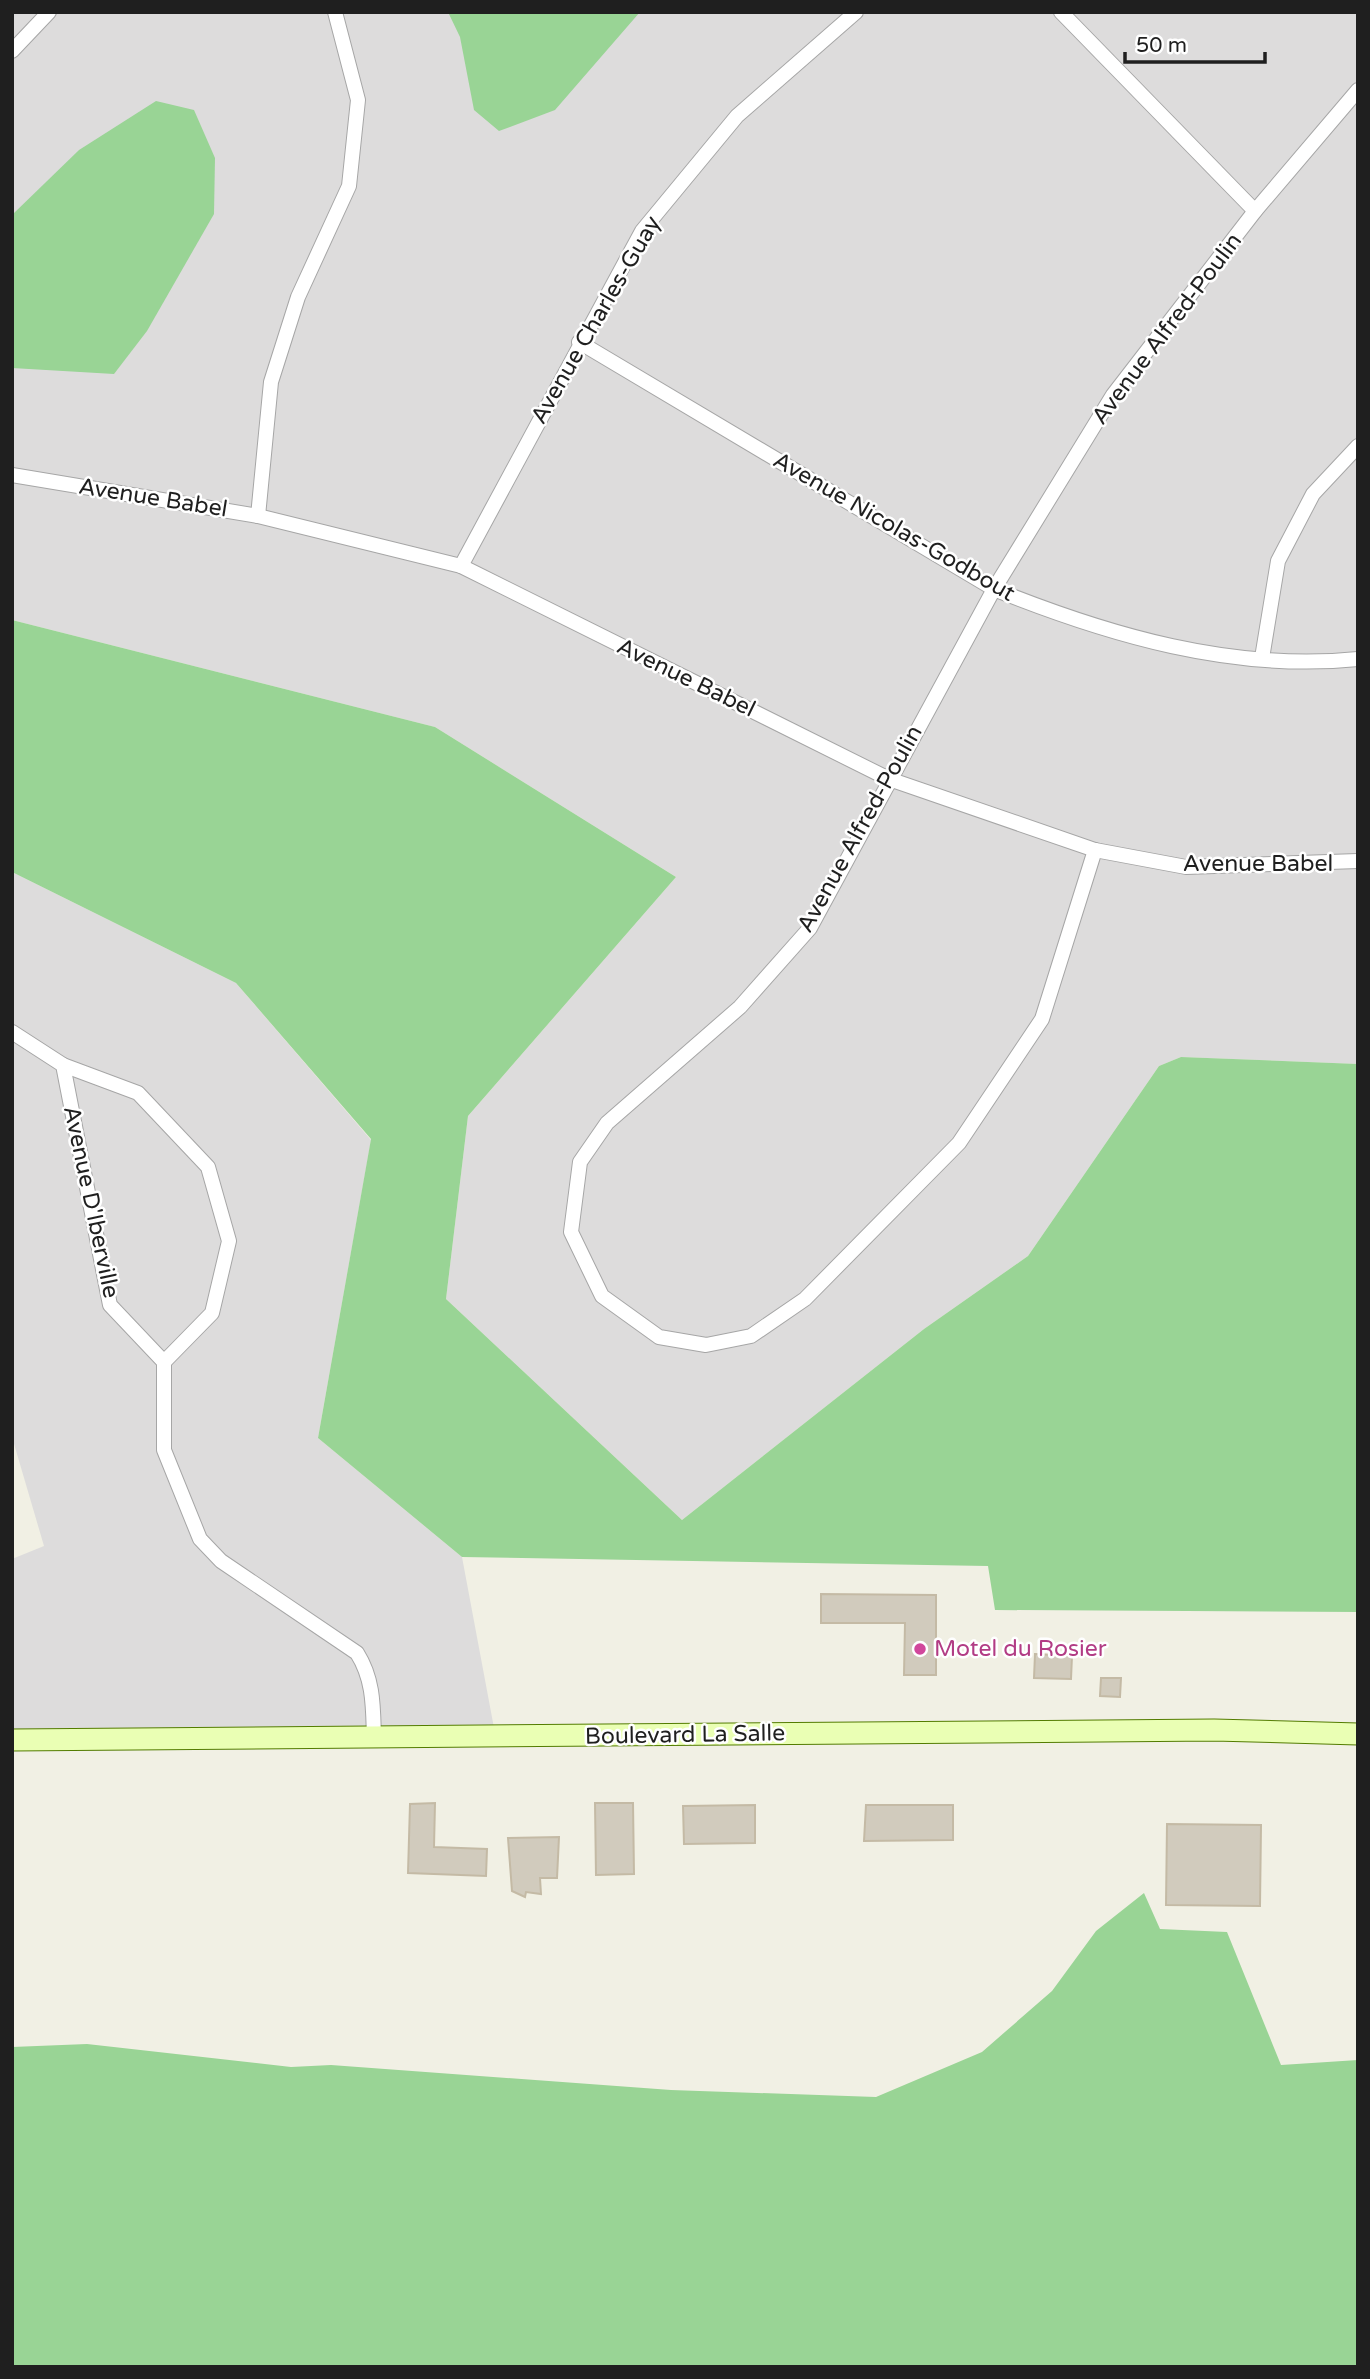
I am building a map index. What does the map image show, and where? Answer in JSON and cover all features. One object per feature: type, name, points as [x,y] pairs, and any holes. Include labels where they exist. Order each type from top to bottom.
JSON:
[{"type":"street","points":[[12,51],[49,12]]},
{"type":"street","points":[[258,516],[271,382],[298,297],[349,186],[358,100],[335,12]]},
{"type":"street","name":"Avenue Charles-Guay","points":[[461,566],[579,342],[642,231],[728,126],[856,12]]},
{"type":"street","points":[[1061,12],[1255,211]]},
{"type":"street","name":"Avenue Alfred-Poulin","points":[[1095,850],[1042,1020],[959,1143],[805,1299],[751,1336],[706,1345],[659,1337],[602,1296],[571,1232],[580,1162],[607,1123],[740,1007],[810,928],[994,589],[1113,395],[1255,211],[1358,90]]},
{"type":"street","name":"Avenue Nicolas-Godbout","points":[[579,342],[994,589],[1040,608],[1162,646],[1262,658],[1328,662],[1358,659]]},
{"type":"street","points":[[1262,658],[1278,561],[1313,494],[1358,446]]},
{"type":"street","name":"Avenue Babel","points":[[12,475],[258,516],[461,566],[889,779],[1095,850],[1186,867],[1358,861]]},
{"type":"street","name":"Avenue D'Iberville","points":[[12,1032],[63,1065],[138,1093],[208,1167],[229,1241],[212,1313],[164,1362],[110,1305],[63,1065]]},
{"type":"street","points":[[164,1362],[164,1450],[200,1539],[221,1561],[358,1653],[368,1671],[373,1697],[374,1738]]},
{"type":"street","name":"Boulevard La Salle","points":[[12,1740],[1214,1730],[1358,1734]]},
{"type":"shaded area","points":[[12,12],[1358,12],[1358,1064],[1181,1057],[1159,1066],[1028,1256],[924,1329],[682,1520],[446,1299],[468,1116],[676,877],[435,727],[12,620]]},
{"type":"shaded area","points":[[12,872],[236,983],[371,1140],[318,1438],[462,1557],[494,1728],[12,1730],[12,1559],[44,1546],[12,1437]]},
{"type":"green space","points":[[448,12],[640,12],[555,110],[499,131],[474,110],[460,37]]},
{"type":"green space","points":[[156,101],[194,110],[215,158],[214,214],[147,331],[114,374],[12,368],[12,215],[79,150]]},
{"type":"green space","points":[[12,620],[435,727],[676,877],[468,1116],[446,1299],[682,1520],[924,1329],[1028,1256],[1159,1066],[1181,1057],[1358,1064],[1358,1612],[995,1610],[988,1566],[462,1557],[318,1438],[371,1139],[236,983],[12,872]]},
{"type":"green space","points":[[1144,1893],[1160,1929],[1227,1932],[1281,2065],[1358,2060],[1358,2367],[12,2367],[12,2047],[87,2044],[291,2067],[331,2065],[671,2090],[876,2097],[982,2052],[1052,1991],[1096,1931]]},
{"type":"building","name":"Motel du Rosier","points":[[821,1594],[936,1595],[936,1675],[904,1675],[905,1623],[821,1623]]},
{"type":"building","points":[[1035,1654],[1072,1656],[1071,1679],[1034,1678]]},
{"type":"building","points":[[1101,1678],[1121,1678],[1120,1697],[1100,1696]]},
{"type":"building","points":[[435,1803],[434,1847],[487,1849],[486,1876],[408,1873],[410,1804]]},
{"type":"building","points":[[595,1803],[633,1803],[634,1874],[596,1875]]},
{"type":"building","points":[[755,1805],[755,1843],[684,1844],[683,1806]]},
{"type":"building","points":[[866,1805],[953,1805],[953,1840],[864,1841]]},
{"type":"building","points":[[1167,1824],[1261,1825],[1260,1906],[1166,1905]]},
{"type":"building","points":[[559,1837],[557,1878],[540,1878],[541,1894],[526,1892],[525,1897],[512,1891],[508,1838]]},
{"type":"place","name":"Motel du Rosier","points":[[920,1649]]}]
